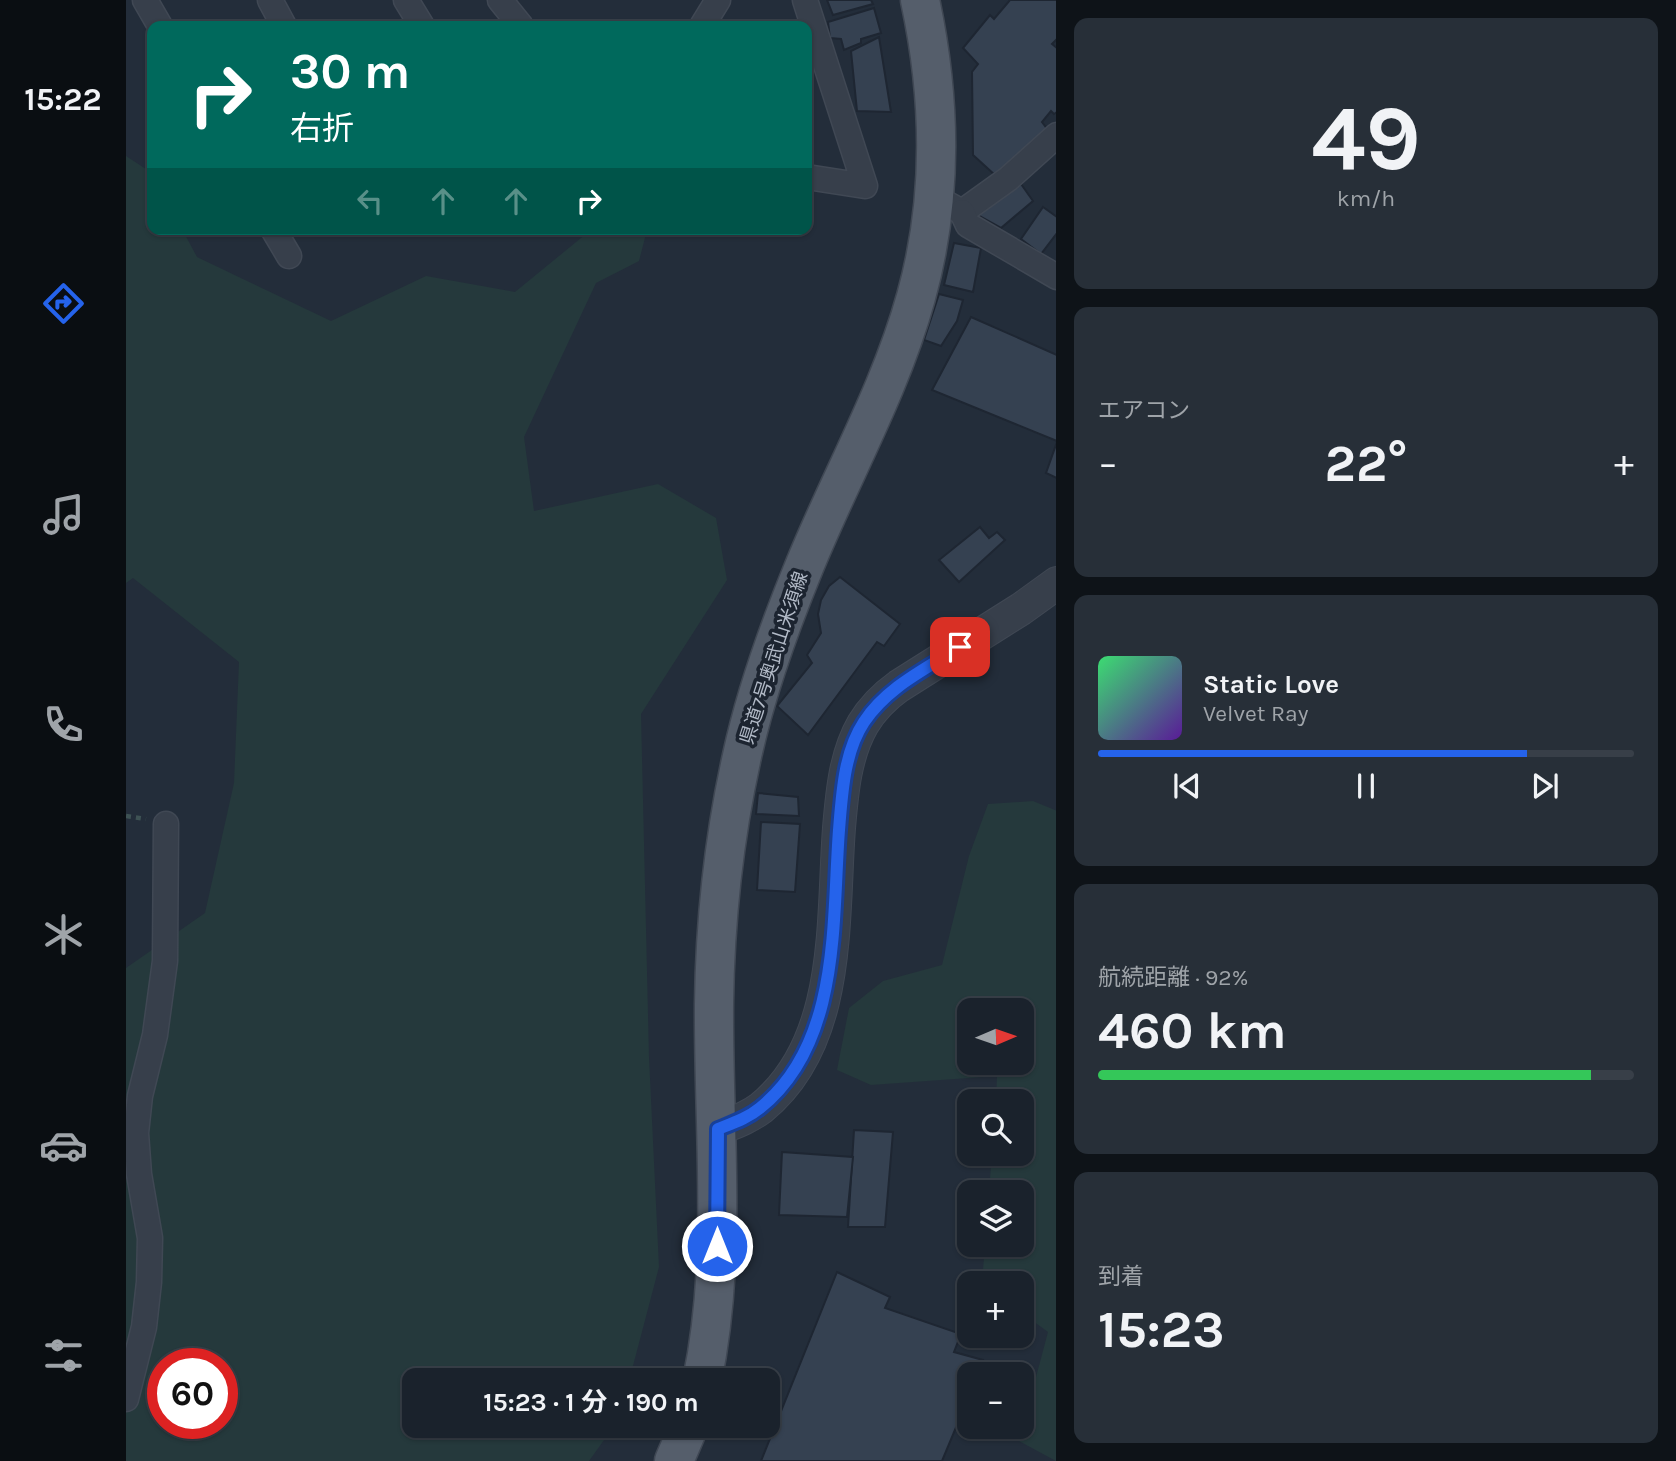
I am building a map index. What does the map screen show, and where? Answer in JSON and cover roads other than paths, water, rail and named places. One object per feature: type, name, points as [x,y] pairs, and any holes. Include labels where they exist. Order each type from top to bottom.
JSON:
[{"type":"main road","name":"県道7号奥武山米須線","points":[[704,1368],[715,1297],[718,1129],[714,1006],[716,951],[727,838],[742,755],[765,673],[805,565],[898,354],[949,204],[919,0]]},
{"type":"main road","points":[[674,1461],[683,1438]]},
{"type":"street","points":[[145,0],[157,21]]},
{"type":"street","points":[[270,0],[281,21]]},
{"type":"street","points":[[406,0],[419,21]]},
{"type":"street","points":[[500,0],[517,21]]},
{"type":"street","points":[[705,21],[718,0]]},
{"type":"street","points":[[805,0],[812,21]]},
{"type":"street","points":[[812,22],[865,186],[812,178]]},
{"type":"street","points":[[1056,135],[1027,158],[1008,179],[949,204],[968,225],[1056,277]]},
{"type":"street","points":[[277,235],[289,256]]},
{"type":"street","points":[[718,1129],[745,1118],[761,1107],[797,1066],[812,1035],[825,990],[830,960],[841,803],[847,765],[863,723],[899,685],[1021,609],[1056,583]]},
{"type":"street","points":[[126,1399],[144,1327],[149,1282],[150,1238],[139,1174],[136,1133],[140,1096],[155,1035],[165,961],[166,824]]}]
